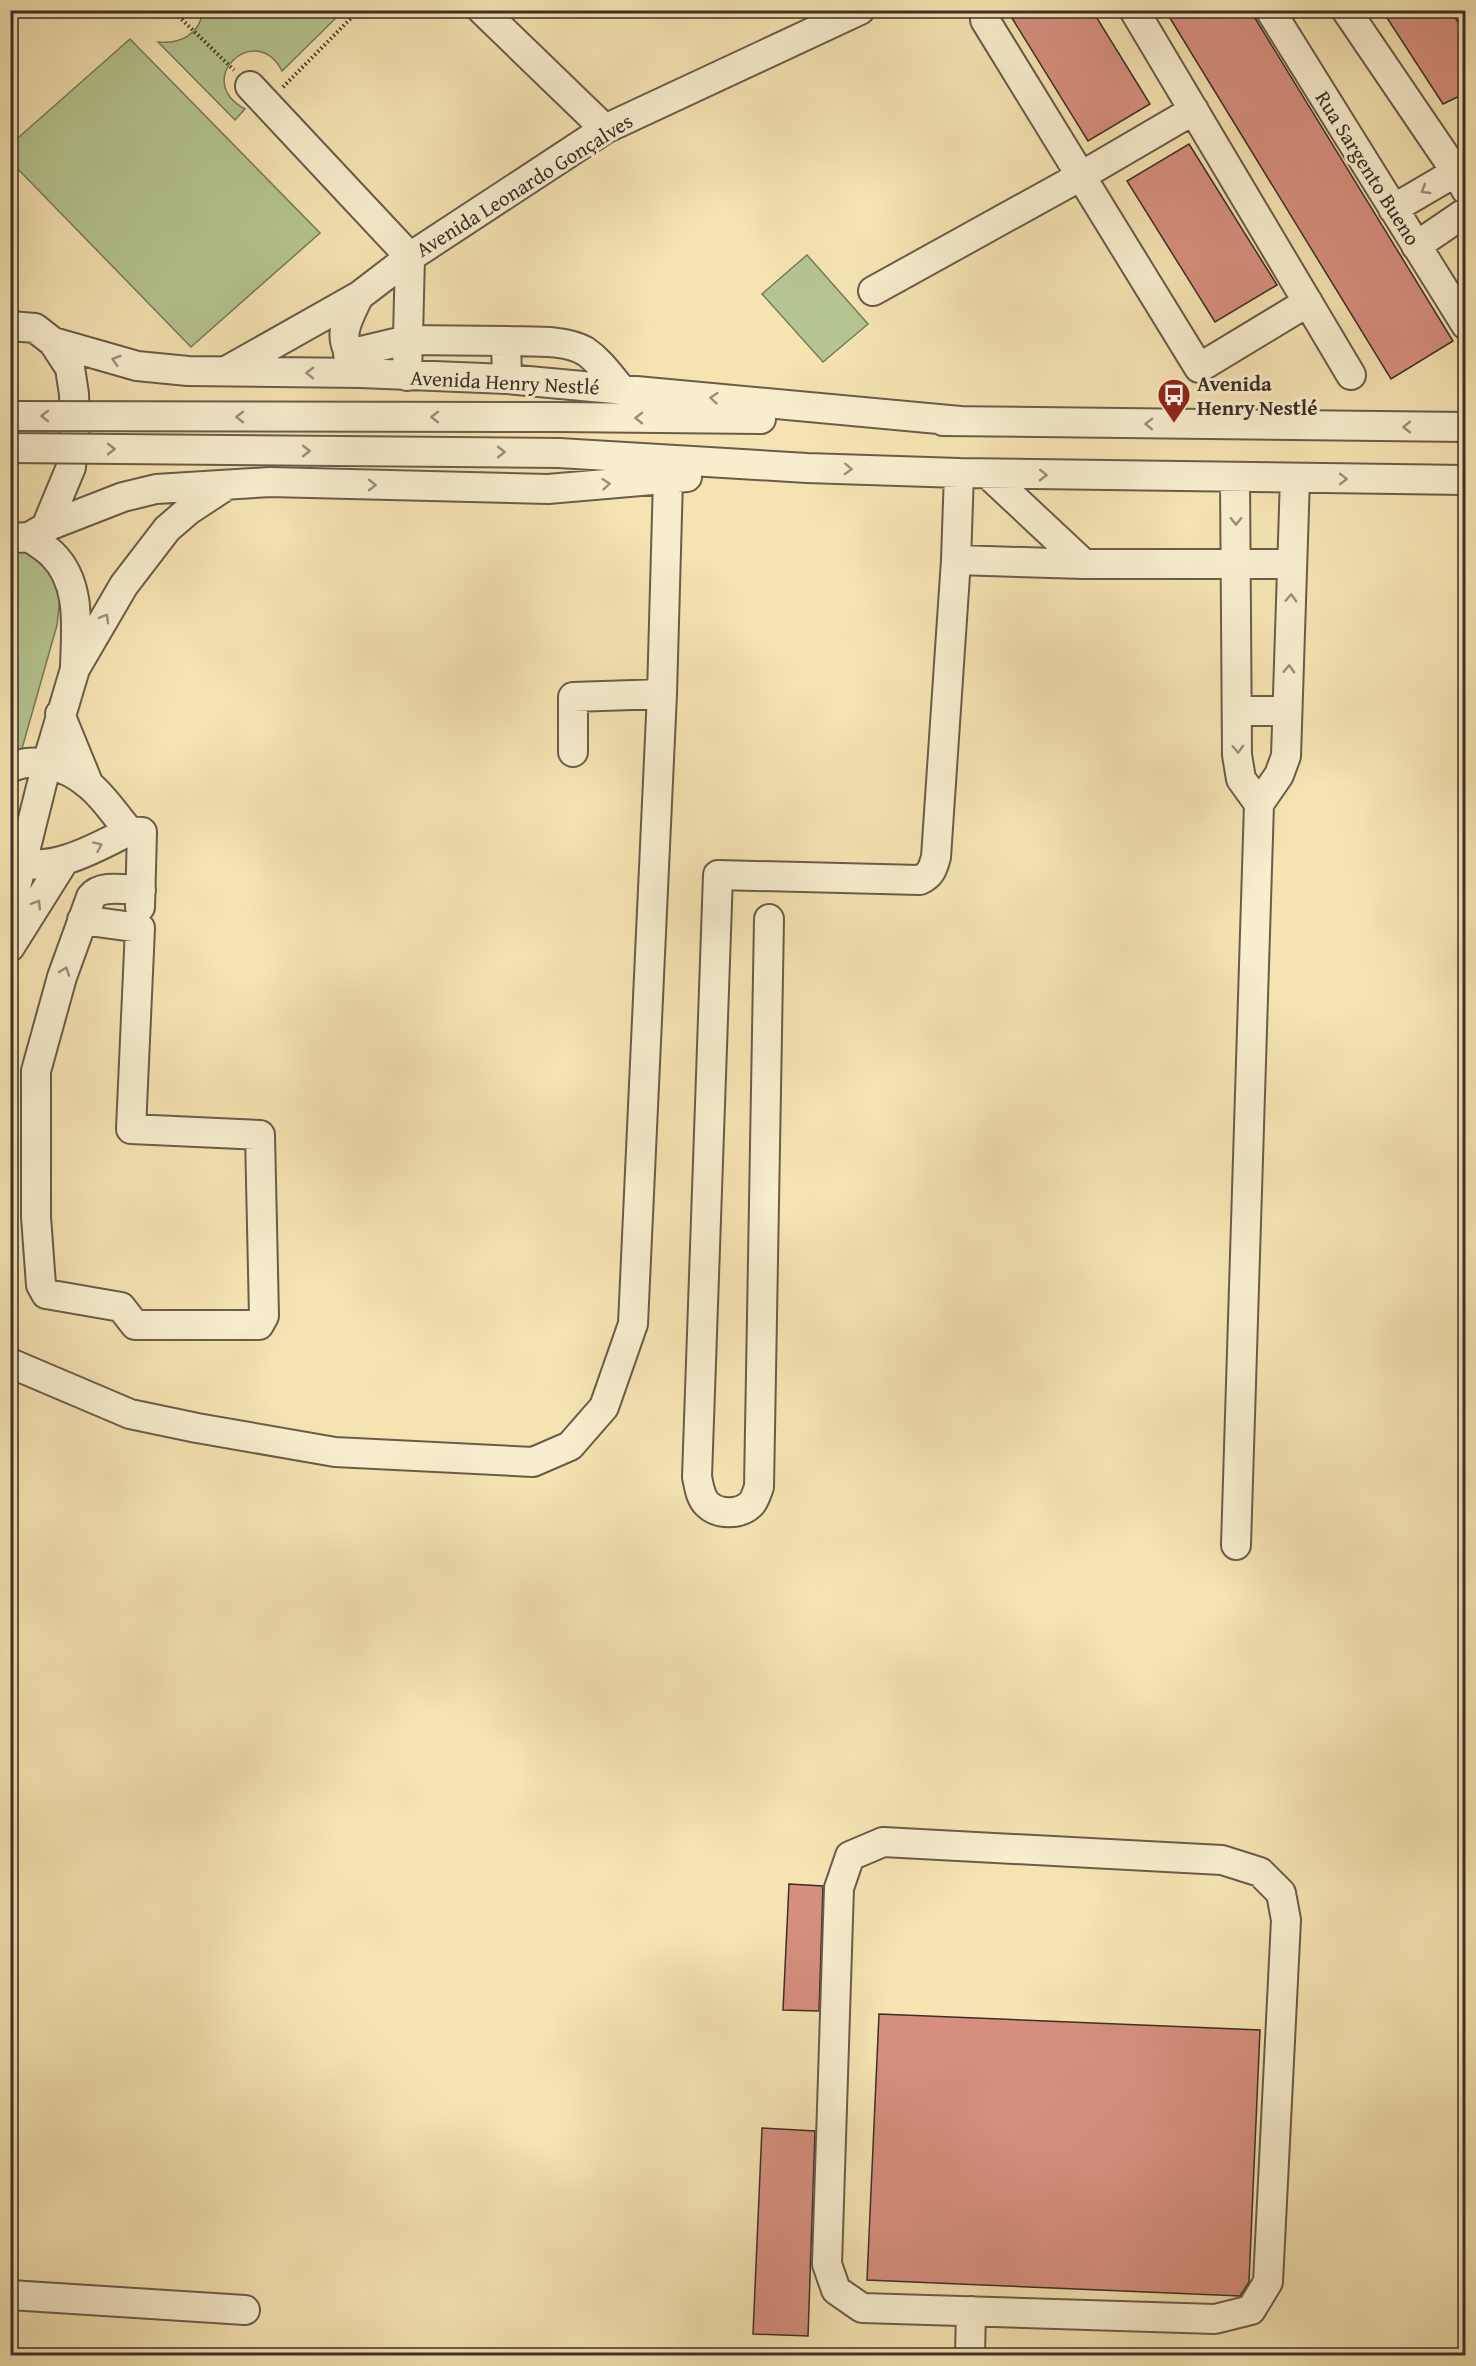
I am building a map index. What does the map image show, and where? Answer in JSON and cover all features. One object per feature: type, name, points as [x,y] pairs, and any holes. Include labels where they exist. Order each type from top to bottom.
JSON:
[{"type":"street","points":[[482,10],[605,129]]},
{"type":"street","name":"Avenida Leonardo Gonçalves","points":[[224,372],[358,296],[410,257],[605,129],[809,20],[860,10]]},
{"type":"street","points":[[1134,10],[1351,375]]},
{"type":"street","name":"Rua Sargento Bueno","points":[[1270,10],[1466,326]]},
{"type":"street","points":[[1346,10],[1461,181],[1393,209]]},
{"type":"street","points":[[984,20],[1199,368],[1308,302]]},
{"type":"street","points":[[259,94],[410,257],[407,376]]},
{"type":"street","points":[[873,291],[1081,176],[1194,110]]},
{"type":"street","points":[[1416,246],[1466,212]]},
{"type":"street","name":"Avenida Leonardo Gonçalves","points":[[355,364],[343,338],[346,322],[358,296]]},
{"type":"street","points":[[10,305],[33,332],[70,368],[75,394],[75,427],[71,467],[28,534]]},
{"type":"street","name":"Avenida Henry Nestlé","points":[[33,332],[138,366],[224,372],[355,364],[407,376],[507,379],[960,421]]},
{"type":"street","points":[[355,364],[407,340],[563,344],[583,350],[597,361],[621,389]]},
{"type":"street","points":[[506,341],[507,379]]},
{"type":"street","name":"Avenida Henry Nestlé","points":[[10,416],[557,417],[1466,427]]},
{"type":"street","points":[[10,448],[559,453],[807,468],[988,474],[1466,480]]},
{"type":"street","points":[[28,534],[123,497],[156,489],[270,482],[548,489],[807,468]]},
{"type":"street","points":[[769,919],[759,1487],[752,1503],[740,1512],[724,1513],[707,1505],[701,1496],[697,1477],[718,875],[920,880],[928,876],[936,857],[956,560],[959,473]]},
{"type":"street","points":[[988,474],[1084,564]]},
{"type":"street","points":[[1235,478],[1237,754],[1241,779],[1259,804]]},
{"type":"street","points":[[1236,1545],[1259,804],[1279,776],[1286,756],[1295,478]]},
{"type":"street","points":[[10,1363],[130,1414],[335,1452],[533,1462],[570,1446],[604,1407],[633,1324],[662,694],[668,479]]},
{"type":"street","points":[[10,911],[16,862],[75,669],[124,585],[167,529],[189,510],[229,484]]},
{"type":"street","points":[[28,534],[52,554],[71,580],[76,612],[75,669]]},
{"type":"street","points":[[956,560],[1084,564],[1292,564]]},
{"type":"street","points":[[573,752],[573,696],[662,694]]},
{"type":"street","points":[[1237,711],[1287,711]]},
{"type":"street","points":[[60,714],[89,785]]},
{"type":"street","points":[[10,768],[19,764],[47,763],[65,769],[89,785],[129,831]]},
{"type":"street","points":[[16,862],[64,861],[129,831],[142,832],[141,890],[140,928],[131,1129],[260,1135],[264,1316],[259,1325],[135,1325],[121,1307],[46,1294],[41,1286],[36,1217],[36,1071],[62,977],[91,897],[95,892],[103,890],[141,890]]},
{"type":"street","points":[[10,947],[64,861]]},
{"type":"street","points":[[82,921],[140,928]]},
{"type":"street","points":[[883,1842],[1222,1860],[1260,1872],[1281,1893],[1286,1920],[1268,2282],[1251,2310],[1215,2319],[971,2310],[862,2308],[836,2290],[827,2264],[838,1888],[850,1856],[883,1842]]},
{"type":"street","points":[[10,2295],[245,2310]]},
{"type":"street","points":[[970,2355],[971,2310]]},
{"type":"path","points":[[172,10],[259,94],[359,10]]},
{"type":"green space","points":[[203,10],[343,11],[282,71],[271,57],[258,51],[245,53],[234,60],[226,71],[224,84],[230,97],[245,109],[235,120],[158,42],[174,41],[188,36],[198,26]]},
{"type":"green space","points":[[130,39],[320,233],[191,347],[11,162],[11,144]]},
{"type":"green space","points":[[807,255],[868,324],[823,362],[762,294]]},
{"type":"green space","points":[[22,547],[57,573],[60,597],[57,625],[21,752],[11,759],[11,549]]},
{"type":"building","points":[[1007,10],[1092,10],[1150,104],[1088,141]]},
{"type":"building","points":[[1165,10],[1250,10],[1453,341],[1391,379]]},
{"type":"building","points":[[1397,10],[1450,10],[1466,34],[1466,93],[1443,104],[1387,18]]},
{"type":"building","points":[[1189,144],[1277,285],[1215,322],[1127,181]]},
{"type":"building","points":[[789,1884],[823,1886],[819,2011],[783,2010]]},
{"type":"building","points":[[879,2014],[1260,2030],[1249,2282],[1240,2296],[867,2280]]},
{"type":"building","points":[[762,2128],[815,2131],[808,2336],[753,2334]]},
{"type":"place","name":"Avenida Henry Nestlé","points":[[1174,424]]}]
